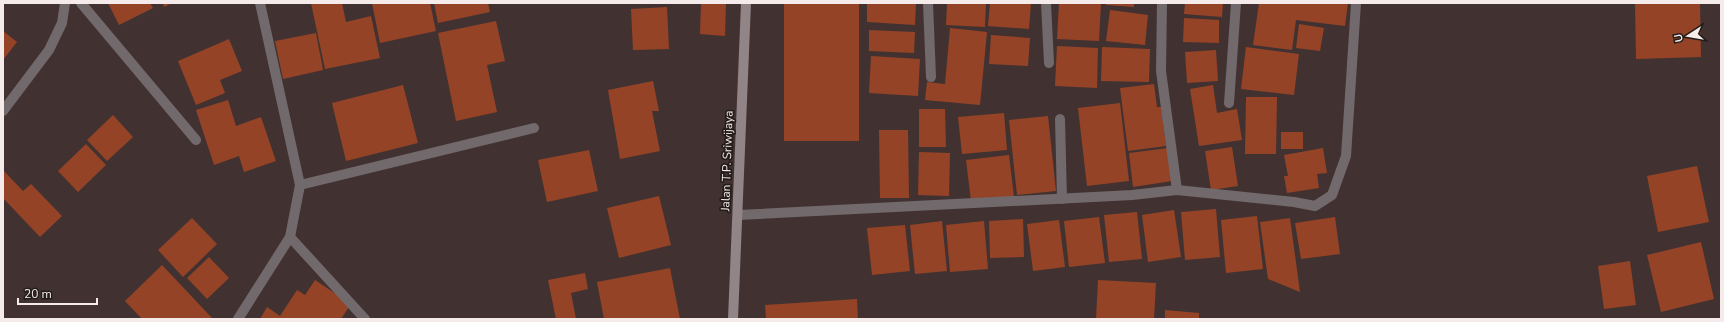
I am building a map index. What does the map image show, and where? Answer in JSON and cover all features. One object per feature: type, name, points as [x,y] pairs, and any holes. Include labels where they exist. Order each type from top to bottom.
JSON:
[{"type":"main road","name":"Jalan T.P. Sriwijaya","points":[[733,319],[746,3]]},
{"type":"street","points":[[3,111],[48,50],[62,23],[65,3]]},
{"type":"street","points":[[81,3],[196,140]]},
{"type":"street","points":[[238,319],[290,237],[300,185],[260,3]]},
{"type":"street","points":[[928,3],[931,77]]},
{"type":"street","points":[[1046,3],[1049,63]]},
{"type":"street","points":[[1162,3],[1161,71],[1177,190]]},
{"type":"street","points":[[1229,102],[1236,3]]},
{"type":"street","points":[[738,215],[1062,199],[1132,195],[1177,190],[1294,202],[1315,206],[1332,195],[1346,156],[1356,3]]},
{"type":"street","points":[[1060,119],[1062,199]]},
{"type":"street","points":[[300,185],[534,128]]},
{"type":"street","points":[[290,237],[365,319]]},
{"type":"building","points":[[108,3],[150,3],[153,8],[119,25]]},
{"type":"building","points":[[163,3],[172,3],[164,7]]},
{"type":"building","points":[[311,3],[342,3],[346,22],[371,16],[380,58],[325,69]]},
{"type":"building","points":[[372,3],[430,3],[436,31],[380,43]]},
{"type":"building","points":[[434,3],[488,3],[490,12],[438,23]]},
{"type":"building","points":[[701,3],[726,3],[725,36],[700,34]]},
{"type":"building","points":[[784,3],[859,3],[859,141],[784,141]]},
{"type":"building","points":[[867,3],[916,3],[915,25],[867,22]]},
{"type":"building","points":[[947,3],[986,3],[985,27],[946,25]]},
{"type":"building","points":[[990,3],[1031,3],[1029,29],[988,26]]},
{"type":"building","points":[[1059,3],[1101,3],[1099,41],[1057,39]]},
{"type":"building","points":[[1106,3],[1134,3],[1134,7],[1106,5]]},
{"type":"building","points":[[1185,3],[1223,3],[1222,17],[1184,14]]},
{"type":"building","points":[[1259,3],[1348,3],[1345,26],[1296,20],[1292,50],[1253,45]]},
{"type":"building","points":[[1635,3],[1700,3],[1701,57],[1636,59]]},
{"type":"building","points":[[667,7],[669,49],[633,50],[631,9]]},
{"type":"building","points":[[1110,10],[1148,15],[1145,45],[1106,41]]},
{"type":"building","points":[[1184,18],[1219,20],[1219,43],[1183,42]]},
{"type":"building","points":[[496,21],[505,61],[487,65],[497,112],[456,121],[438,33]]},
{"type":"building","points":[[1299,24],[1324,28],[1320,51],[1296,48]]},
{"type":"building","points":[[950,28],[987,32],[980,105],[925,100],[927,82],[945,84]]},
{"type":"building","points":[[869,30],[915,32],[914,53],[869,51]]},
{"type":"building","points":[[3,31],[17,42],[3,60]]},
{"type":"building","points":[[316,33],[323,70],[283,79],[275,41]]},
{"type":"building","points":[[991,35],[1030,38],[1028,66],[989,64]]},
{"type":"building","points":[[229,39],[242,71],[220,80],[225,93],[196,105],[178,61]]},
{"type":"building","points":[[1057,46],[1098,48],[1097,88],[1055,86]]},
{"type":"building","points":[[1102,47],[1150,49],[1149,82],[1101,81]]},
{"type":"building","points":[[1246,47],[1299,54],[1294,95],[1241,89]]},
{"type":"building","points":[[1216,50],[1218,81],[1187,83],[1185,52]]},
{"type":"building","points":[[871,56],[920,59],[918,96],[869,93]]},
{"type":"building","points":[[653,81],[659,111],[652,111],[660,151],[620,159],[608,90]]},
{"type":"building","points":[[1154,84],[1157,107],[1161,107],[1166,146],[1128,151],[1120,88]]},
{"type":"building","points":[[403,85],[418,143],[346,161],[332,103]]},
{"type":"building","points":[[1213,85],[1217,113],[1237,109],[1242,140],[1199,146],[1190,89]]},
{"type":"building","points":[[1246,97],[1277,97],[1276,154],[1245,154]]},
{"type":"building","points":[[228,100],[236,126],[261,117],[276,161],[244,172],[239,156],[214,165],[196,110]]},
{"type":"building","points":[[1120,103],[1129,181],[1087,186],[1078,108]]},
{"type":"building","points":[[919,109],[945,109],[946,147],[919,147]]},
{"type":"building","points":[[1004,113],[1007,150],[962,154],[958,117]]},
{"type":"building","points":[[113,115],[133,137],[107,161],[87,140]]},
{"type":"building","points":[[1048,116],[1056,191],[1017,195],[1009,120]]},
{"type":"building","points":[[879,130],[908,130],[909,198],[880,198]]},
{"type":"building","points":[[1281,132],[1303,132],[1303,149],[1281,149]]},
{"type":"building","points":[[86,144],[106,165],[78,192],[58,171]]},
{"type":"building","points":[[1232,147],[1238,186],[1211,190],[1205,151]]},
{"type":"building","points":[[1168,148],[1172,181],[1133,187],[1129,153]]},
{"type":"building","points":[[1323,148],[1327,173],[1317,174],[1319,188],[1287,193],[1284,176],[1288,176],[1284,155]]},
{"type":"building","points":[[589,150],[598,191],[547,202],[538,160]]},
{"type":"building","points":[[919,152],[950,153],[949,196],[918,195]]},
{"type":"building","points":[[1009,155],[1014,197],[971,201],[966,160]]},
{"type":"building","points":[[1697,166],[1709,222],[1658,232],[1647,176]]},
{"type":"building","points":[[3,170],[23,191],[31,184],[62,216],[40,237],[3,198]]},
{"type":"building","points":[[659,196],[671,245],[619,258],[607,208]]},
{"type":"building","points":[[1216,209],[1220,257],[1185,260],[1181,212]]},
{"type":"building","points":[[1174,210],[1181,257],[1148,262],[1142,215]]},
{"type":"building","points":[[1137,212],[1142,259],[1109,262],[1104,215]]},
{"type":"building","points":[[1257,216],[1263,269],[1226,273],[1221,220]]},
{"type":"building","points":[[1099,217],[1105,263],[1069,267],[1064,221]]},
{"type":"building","points":[[1335,217],[1340,254],[1301,259],[1295,223]]},
{"type":"building","points":[[192,218],[217,244],[183,277],[158,250]]},
{"type":"building","points":[[1290,218],[1300,292],[1268,279],[1260,222]]},
{"type":"building","points":[[1023,219],[1024,257],[990,258],[989,221]]},
{"type":"building","points":[[1059,220],[1065,267],[1033,271],[1027,224]]},
{"type":"building","points":[[942,221],[947,271],[915,274],[910,225]]},
{"type":"building","points":[[984,221],[988,269],[950,272],[946,225]]},
{"type":"building","points":[[905,225],[910,271],[872,275],[867,228]]},
{"type":"building","points":[[1701,242],[1714,299],[1661,312],[1647,255]]},
{"type":"building","points":[[209,257],[229,278],[207,299],[187,278]]},
{"type":"building","points":[[1630,261],[1636,305],[1604,309],[1598,266]]},
{"type":"building","points":[[162,265],[213,319],[142,319],[125,301]]},
{"type":"building","points":[[670,268],[680,319],[604,319],[597,282]]},
{"type":"building","points":[[585,273],[588,289],[571,293],[576,319],[556,319],[548,280]]},
{"type":"building","points":[[315,280],[351,304],[341,319],[260,319],[267,307],[280,316],[297,290],[305,295]]},
{"type":"building","points":[[1098,280],[1156,283],[1154,319],[1096,319]]},
{"type":"building","points":[[857,299],[858,319],[766,319],[765,305]]},
{"type":"building","points":[[1165,310],[1199,313],[1199,319],[1165,319]]}]
